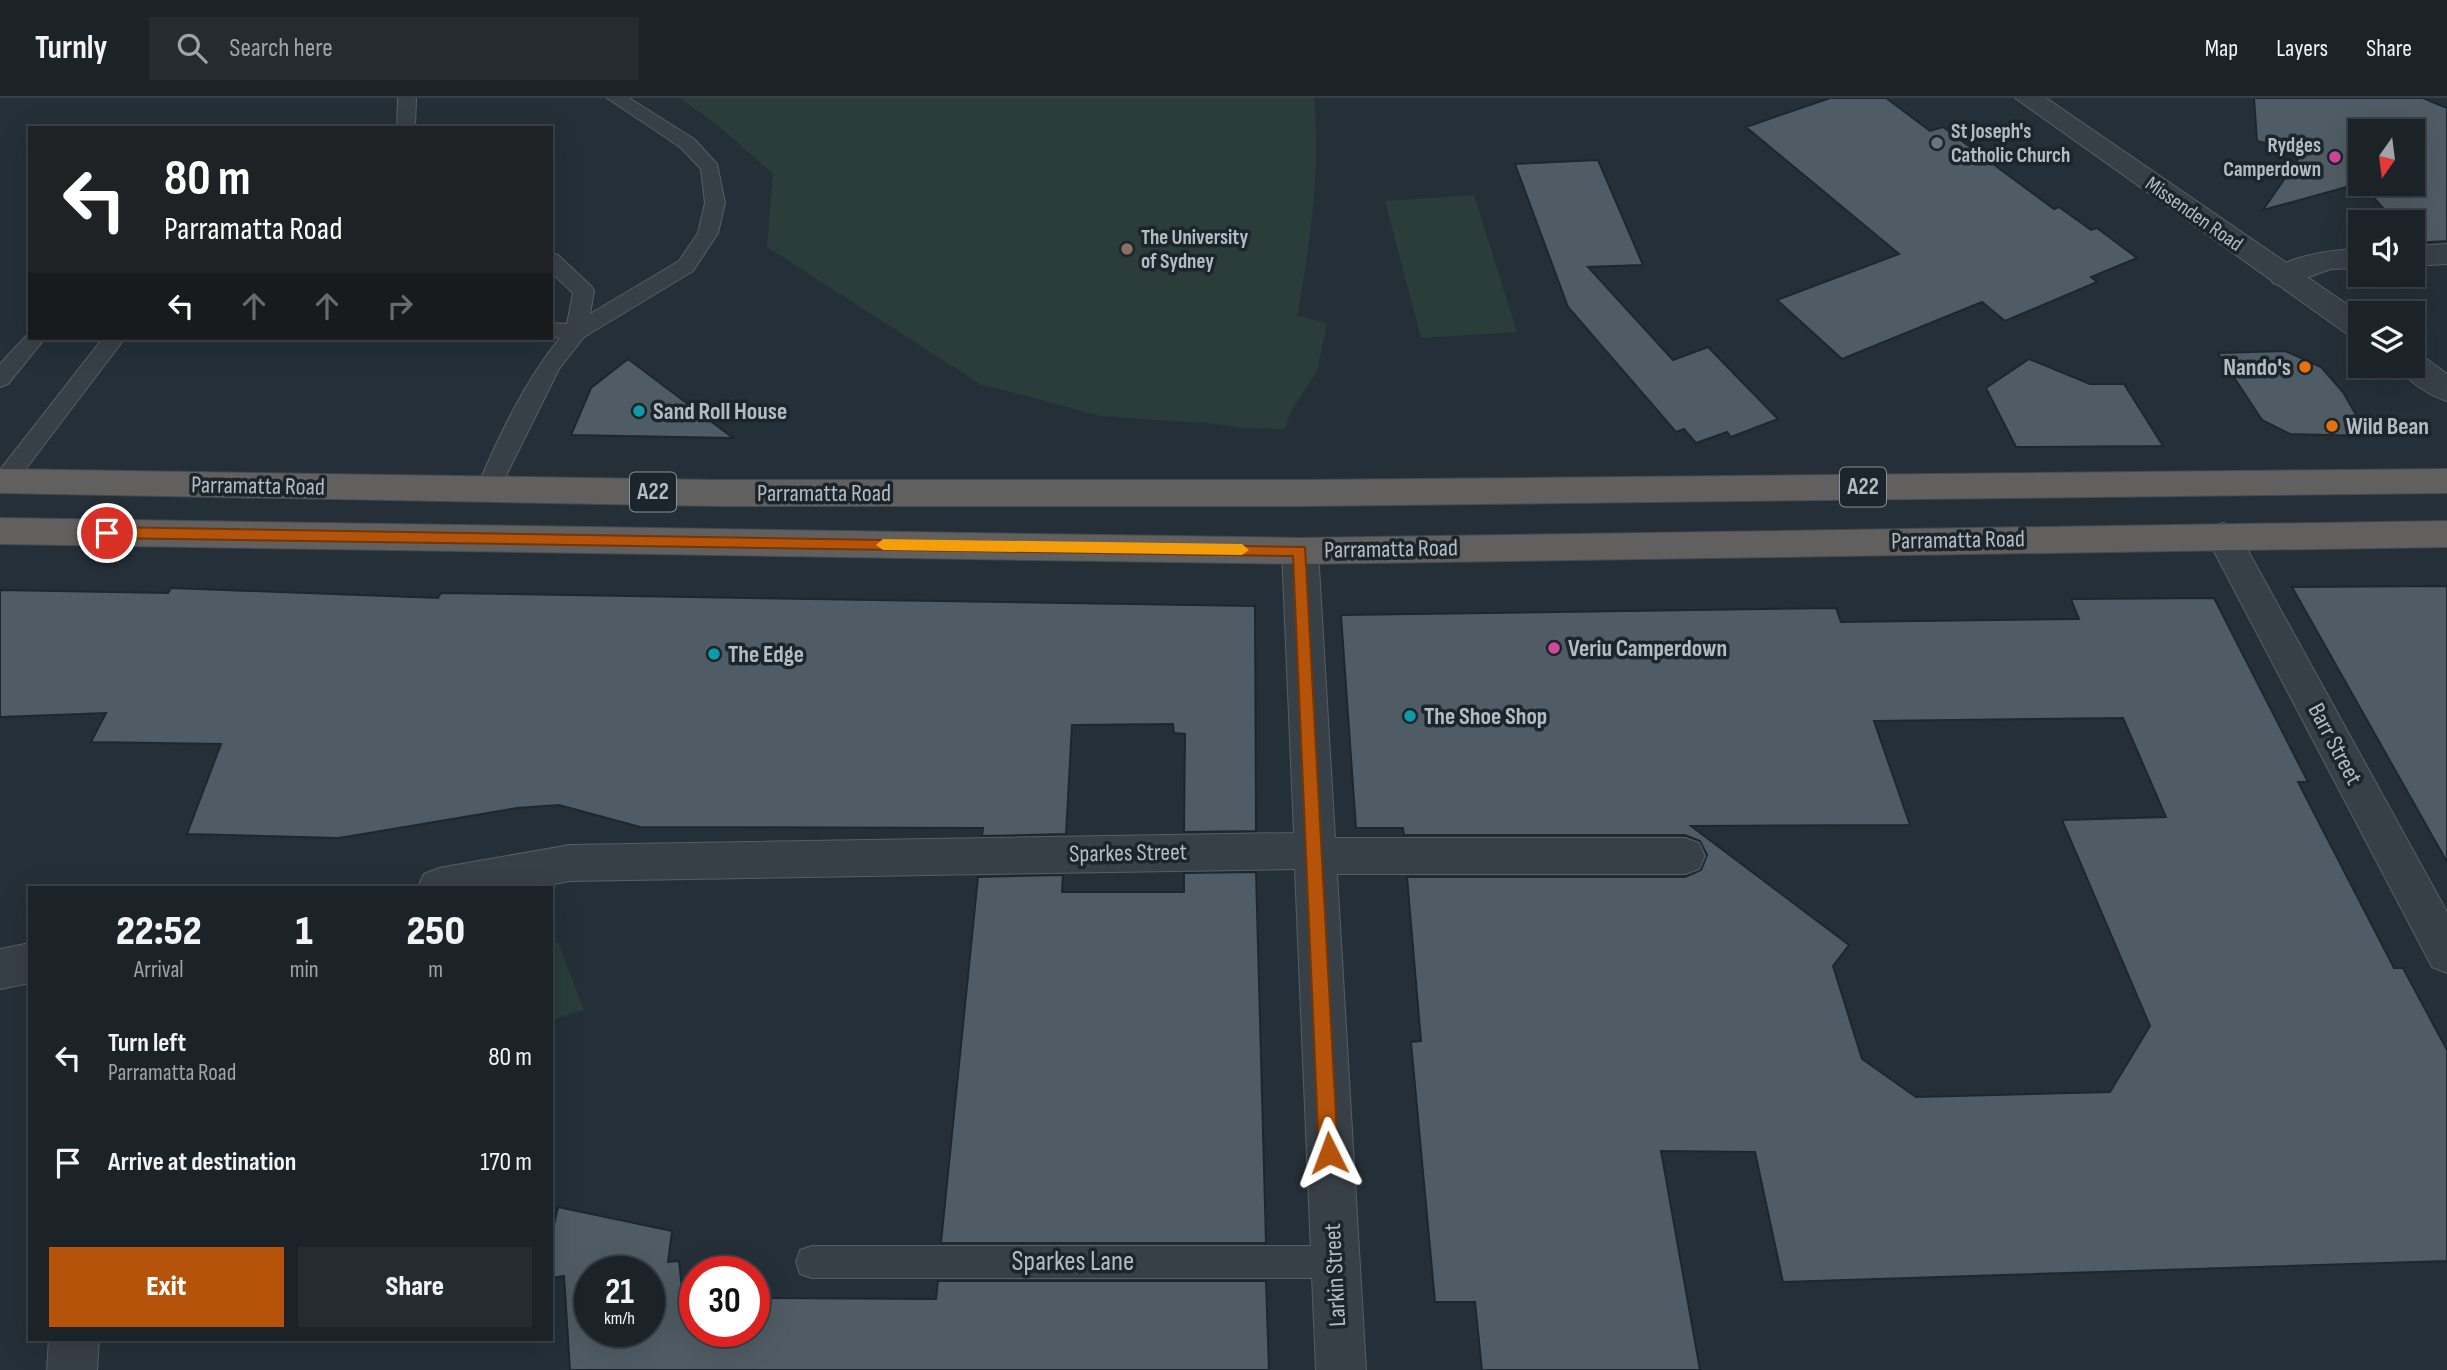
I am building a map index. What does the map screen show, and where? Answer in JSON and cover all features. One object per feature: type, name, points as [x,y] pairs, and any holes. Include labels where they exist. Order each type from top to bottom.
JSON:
[{"type":"highway","name":"Parramatta Road","points":[[2,481],[715,494],[1292,493],[2447,481]]},
{"type":"highway","name":"Parramatta Road","points":[[0,531],[1300,551],[2447,534]]},
{"type":"street","name":"Missenden Road","points":[[2028,98],[2348,320]]},
{"type":"street","points":[[2425,255],[2447,254]]},
{"type":"street","points":[[2284,276],[2327,260],[2348,259]]},
{"type":"street","points":[[2425,374],[2447,390]]},
{"type":"street","name":"Barr Street","points":[[2223,536],[2447,953]]},
{"type":"street","name":"Larkin Street","points":[[1300,551],[1341,1370]]},
{"type":"street","name":"Sparkes Street","points":[[444,886],[570,863],[1283,850],[1315,854],[1685,856]]},
{"type":"street","points":[[0,969],[28,963]]},
{"type":"street","points":[[72,1370],[74,1341]]},
{"type":"lane","points":[[406,126],[407,98]]},
{"type":"lane","points":[[488,490],[502,456],[550,365],[576,332],[686,266],[708,233],[715,203],[710,168],[687,142],[615,98]]},
{"type":"lane","points":[[553,262],[584,290],[576,332]]},
{"type":"lane","points":[[553,330],[576,332]]},
{"type":"lane","points":[[0,379],[32,340]]},
{"type":"lane","points":[[2,481],[112,340]]},
{"type":"lane","name":"Sparkes Lane","points":[[812,1262],[1334,1262]]},
{"type":"green space","points":[[680,98],[1314,98],[1316,153],[1313,208],[1297,316],[1327,323],[1317,371],[1290,413],[1285,429],[1101,416],[980,384],[767,247],[773,174],[722,129]]},
{"type":"green space","points":[[1474,195],[1517,332],[1421,338],[1385,201]]},
{"type":"green space","points":[[558,942],[584,1010],[553,1019],[553,943]]},
{"type":"building","points":[[1830,98],[1886,98],[1930,131],[1943,127],[2054,209],[2059,207],[2091,230],[2097,228],[2137,258],[2091,277],[2097,282],[2005,321],[1982,302],[1842,359],[1777,300],[1899,254],[1746,127]]},
{"type":"building","name":"Rydges Camperdown","points":[[2254,98],[2423,98],[2447,108],[2447,241],[2425,242],[2425,210],[2385,210],[2372,196],[2426,196],[2426,119],[2348,119],[2348,187],[2263,210],[2303,152],[2257,141]]},
{"type":"building","points":[[1598,160],[1643,265],[1588,267],[1673,360],[1708,347],[1778,419],[1731,437],[1727,432],[1696,443],[1684,429],[1676,432],[1568,307],[1515,164]]},
{"type":"building","points":[[2285,351],[2321,367],[2343,392],[2368,436],[2290,434],[2262,420],[2218,353]]},
{"type":"building","name":"Sand Roll House","points":[[628,359],[733,438],[571,435],[591,388]]},
{"type":"building","points":[[2029,359],[2090,384],[2124,384],[2163,446],[2016,447],[1986,388]]},
{"type":"building","points":[[2447,586],[2447,862],[2292,587]]},
{"type":"building","points":[[171,588],[438,598],[441,593],[1255,606],[1256,831],[1184,832],[1185,734],[1174,733],[1173,724],[1072,725],[1066,834],[982,836],[983,828],[640,827],[559,805],[517,808],[339,838],[187,834],[221,744],[91,742],[106,713],[0,717],[0,590],[168,593]]},
{"type":"building","points":[[2214,598],[2308,782],[2298,782],[2394,968],[2403,968],[2447,1050],[2447,1261],[1783,1282],[1755,1152],[1661,1151],[1700,1370],[1482,1370],[1475,1302],[1435,1302],[1411,1042],[1421,1041],[1407,877],[1685,877],[1701,870],[1707,855],[1700,841],[1685,835],[1404,835],[1403,828],[1356,828],[1341,615],[1836,608],[1841,622],[2079,619],[2071,599]],"holes":[[[2123,718],[2166,817],[2062,820],[2150,1026],[2110,1092],[1916,1097],[1862,1059],[1833,966],[1849,945],[1691,826],[1910,825],[1874,721]]]},
{"type":"building","points":[[1256,872],[1266,1243],[941,1243],[978,877],[1063,875],[1062,892],[1184,892],[1184,873]]},
{"type":"building","points":[[558,1207],[672,1231],[668,1262],[679,1261],[679,1347],[770,1347],[770,1298],[936,1299],[938,1281],[1266,1281],[1269,1370],[570,1370],[564,1276],[553,1278],[553,1229]]},
{"type":"slow traffic","points":[[883,545],[1242,550]]},
{"type":"place","name":"St Joseph's Catholic Church","points":[[1937,143]]},
{"type":"place","name":"Rydges Camperdown","points":[[2335,157]]},
{"type":"place","name":"The University of Sydney","points":[[1127,249]]},
{"type":"place","name":"Nando's","points":[[2305,367]]},
{"type":"place","name":"Sand Roll House","points":[[639,411]]},
{"type":"place","name":"Wild Bean","points":[[2332,426]]},
{"type":"place","name":"Veriu Camperdown","points":[[1554,648]]},
{"type":"place","name":"The Edge","points":[[714,654]]},
{"type":"place","name":"The Shoe Shop","points":[[1410,716]]},
{"type":"route","points":[[107,533],[1300,551],[1329,1153]]}]
